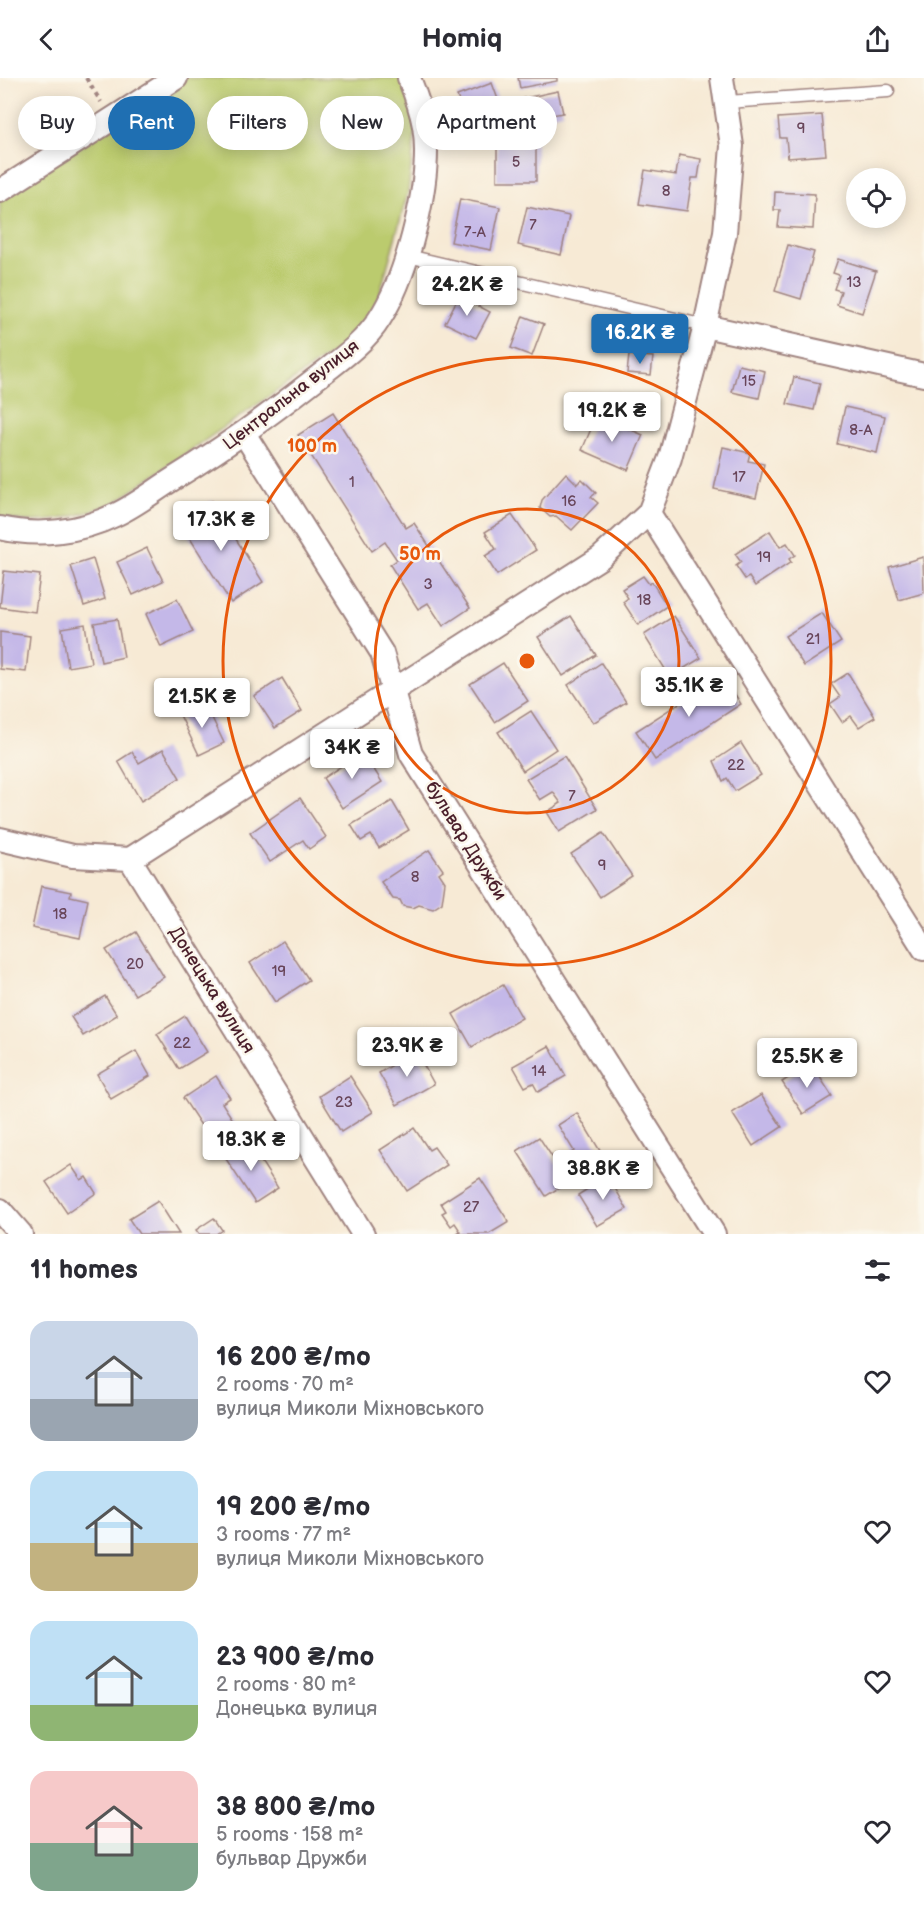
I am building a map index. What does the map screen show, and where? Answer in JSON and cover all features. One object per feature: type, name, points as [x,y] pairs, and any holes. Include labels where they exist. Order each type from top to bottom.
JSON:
[{"type":"street","points":[[0,191],[176,78]]},
{"type":"street","name":"Центральна вулиця","points":[[0,528],[39,533],[82,527],[116,515],[245,435],[361,342],[380,320],[396,288],[408,256],[424,165],[424,127],[409,78]]},
{"type":"street","points":[[0,839],[73,856],[130,859],[600,558],[649,513],[670,458],[705,326],[725,233],[732,146],[722,78]]},
{"type":"street","points":[[705,326],[924,375]]},
{"type":"street","name":"бульвар Дружби","points":[[245,435],[382,653],[411,754],[714,1234]]},
{"type":"street","points":[[649,513],[924,949]]},
{"type":"street","name":"Донецька вулиця","points":[[130,859],[363,1234]]},
{"type":"street","points":[[0,1210],[21,1234]]},
{"type":"lane","points":[[727,102],[888,91]]},
{"type":"lane","points":[[408,256],[705,326]]},
{"type":"green space","points":[[177,78],[409,78],[416,126],[408,192],[375,311],[354,338],[114,503],[71,517],[44,521],[0,517],[0,191],[64,150],[96,150],[96,130],[108,122],[108,150],[195,150],[195,96],[149,96]]},
{"type":"building","points":[[518,78],[557,78],[557,81],[520,88]]},
{"type":"building","points":[[492,83],[497,96],[457,96]]},
{"type":"building","points":[[558,91],[563,113],[557,114],[557,96],[534,96]]},
{"type":"building","points":[[822,115],[826,155],[788,158],[786,138],[780,138],[778,118]]},
{"type":"building","points":[[497,150],[536,150],[536,181],[497,181]]},
{"type":"building","points":[[679,155],[701,159],[698,178],[692,178],[687,211],[639,204],[645,170],[676,175]]},
{"type":"building","points":[[775,192],[815,194],[813,229],[778,227],[780,210],[774,210]]},
{"type":"building","points":[[460,199],[500,207],[491,250],[451,242]]},
{"type":"building","points":[[527,207],[569,216],[561,255],[518,245]]},
{"type":"building","points":[[788,245],[814,252],[801,299],[775,291]]},
{"type":"building","points":[[838,259],[876,271],[862,313],[837,305],[841,291],[834,289],[839,275],[833,273]]},
{"type":"building","points":[[459,296],[490,312],[476,338],[445,323]]},
{"type":"building","points":[[523,316],[544,324],[532,356],[511,348]]},
{"type":"building","points":[[629,355],[653,357],[651,375],[627,373]]},
{"type":"building","points":[[739,365],[765,371],[759,398],[732,392]]},
{"type":"building","points":[[794,377],[820,383],[814,410],[787,404]]},
{"type":"building","points":[[845,407],[885,416],[877,453],[837,444]]},
{"type":"building","points":[[333,413],[406,528],[414,523],[470,608],[443,626],[428,603],[418,609],[390,565],[397,560],[385,542],[372,551],[298,435]]},
{"type":"building","points":[[597,415],[643,435],[628,470],[582,450]]},
{"type":"building","points":[[723,447],[750,453],[748,461],[764,464],[756,498],[714,489]]},
{"type":"building","points":[[566,473],[577,484],[582,479],[596,493],[591,497],[598,503],[572,530],[556,516],[550,517],[540,508],[542,500]]},
{"type":"building","points":[[212,501],[263,582],[231,603],[179,521]]},
{"type":"building","points":[[512,515],[536,550],[497,575],[485,556],[496,549],[485,532]]},
{"type":"building","points":[[770,531],[780,547],[787,543],[795,555],[789,559],[791,562],[755,586],[749,577],[745,579],[736,566],[741,562],[735,554]]},
{"type":"building","points":[[147,548],[163,581],[133,595],[117,562]]},
{"type":"building","points":[[923,557],[924,593],[899,600],[889,567]]},
{"type":"building","points":[[93,559],[105,599],[84,606],[71,566]]},
{"type":"building","points":[[4,571],[40,575],[35,612],[0,607]]},
{"type":"building","points":[[643,576],[649,584],[652,582],[667,606],[638,625],[623,602],[628,598],[622,589]]},
{"type":"building","points":[[177,599],[193,632],[161,647],[146,614]]},
{"type":"building","points":[[822,613],[841,642],[804,666],[785,636]]},
{"type":"building","points":[[571,616],[596,655],[563,676],[538,637]]},
{"type":"building","points":[[674,616],[701,658],[670,677],[644,635]]},
{"type":"building","points":[[117,619],[124,657],[101,662],[94,623]]},
{"type":"building","points":[[85,624],[91,663],[68,667],[62,628]]},
{"type":"building","points":[[0,632],[30,636],[26,672],[0,669]]},
{"type":"building","points":[[503,663],[528,701],[495,722],[470,684]]},
{"type":"building","points":[[601,663],[626,702],[593,723],[568,685]]},
{"type":"building","points":[[848,673],[875,717],[859,727],[851,716],[842,722],[830,704],[840,697],[831,684]]},
{"type":"building","points":[[723,675],[741,704],[655,760],[636,731]]},
{"type":"building","points":[[282,678],[302,711],[275,728],[254,696]]},
{"type":"building","points":[[205,703],[224,743],[199,755],[180,715]]},
{"type":"building","points":[[531,711],[556,749],[523,771],[498,732]]},
{"type":"building","points":[[741,743],[761,775],[735,791],[727,778],[723,781],[714,761]]},
{"type":"building","points":[[163,749],[180,778],[141,801],[118,761],[132,752],[139,763]]},
{"type":"building","points":[[363,752],[382,782],[342,808],[323,778]]},
{"type":"building","points":[[564,756],[597,809],[559,832],[547,812],[561,803],[553,792],[540,800],[526,779]]},
{"type":"building","points":[[300,798],[326,837],[309,849],[303,840],[270,862],[250,833]]},
{"type":"building","points":[[392,801],[409,830],[379,848],[371,835],[361,841],[351,825]]},
{"type":"building","points":[[603,833],[632,876],[600,897],[571,854]]},
{"type":"building","points":[[429,850],[443,870],[439,873],[445,882],[442,903],[433,909],[419,905],[413,908],[403,906],[400,900],[393,899],[381,882]]},
{"type":"building","points":[[41,886],[71,892],[70,896],[88,900],[80,938],[32,928]]},
{"type":"building","points":[[136,932],[164,977],[135,995],[106,950]]},
{"type":"building","points":[[283,941],[309,980],[275,1002],[250,963]]},
{"type":"building","points":[[503,985],[522,1018],[472,1047],[453,1014]]},
{"type":"building","points":[[105,996],[117,1015],[83,1036],[71,1017]]},
{"type":"building","points":[[185,1016],[207,1052],[179,1069],[157,1034]]},
{"type":"building","points":[[549,1046],[566,1076],[538,1092],[533,1083],[525,1087],[513,1066]]},
{"type":"building","points":[[136,1051],[150,1076],[111,1099],[97,1074]]},
{"type":"building","points":[[416,1051],[434,1084],[397,1105],[379,1073]]},
{"type":"building","points":[[811,1063],[832,1096],[803,1114],[782,1082]]},
{"type":"building","points":[[216,1076],[230,1098],[222,1103],[235,1123],[210,1139],[183,1098]]},
{"type":"building","points":[[350,1076],[373,1112],[341,1132],[319,1096]]},
{"type":"building","points":[[761,1095],[782,1127],[753,1146],[732,1113]]},
{"type":"building","points":[[577,1113],[605,1159],[546,1196],[517,1151],[539,1137],[556,1163],[574,1151],[558,1125]]},
{"type":"building","points":[[414,1128],[429,1150],[434,1147],[447,1165],[407,1191],[380,1150]]},
{"type":"building","points":[[248,1141],[278,1188],[255,1203],[224,1156]]},
{"type":"building","points":[[71,1165],[81,1180],[86,1177],[96,1193],[67,1213],[46,1182]]},
{"type":"building","points":[[608,1176],[627,1209],[597,1226],[578,1195]]},
{"type":"building","points":[[480,1178],[509,1222],[489,1234],[457,1234],[461,1232],[455,1223],[451,1226],[442,1213],[446,1211],[441,1203]]},
{"type":"building","points":[[158,1201],[179,1234],[139,1234],[129,1219]]},
{"type":"building","points":[[214,1218],[222,1230],[216,1234],[199,1234],[196,1230]]}]
